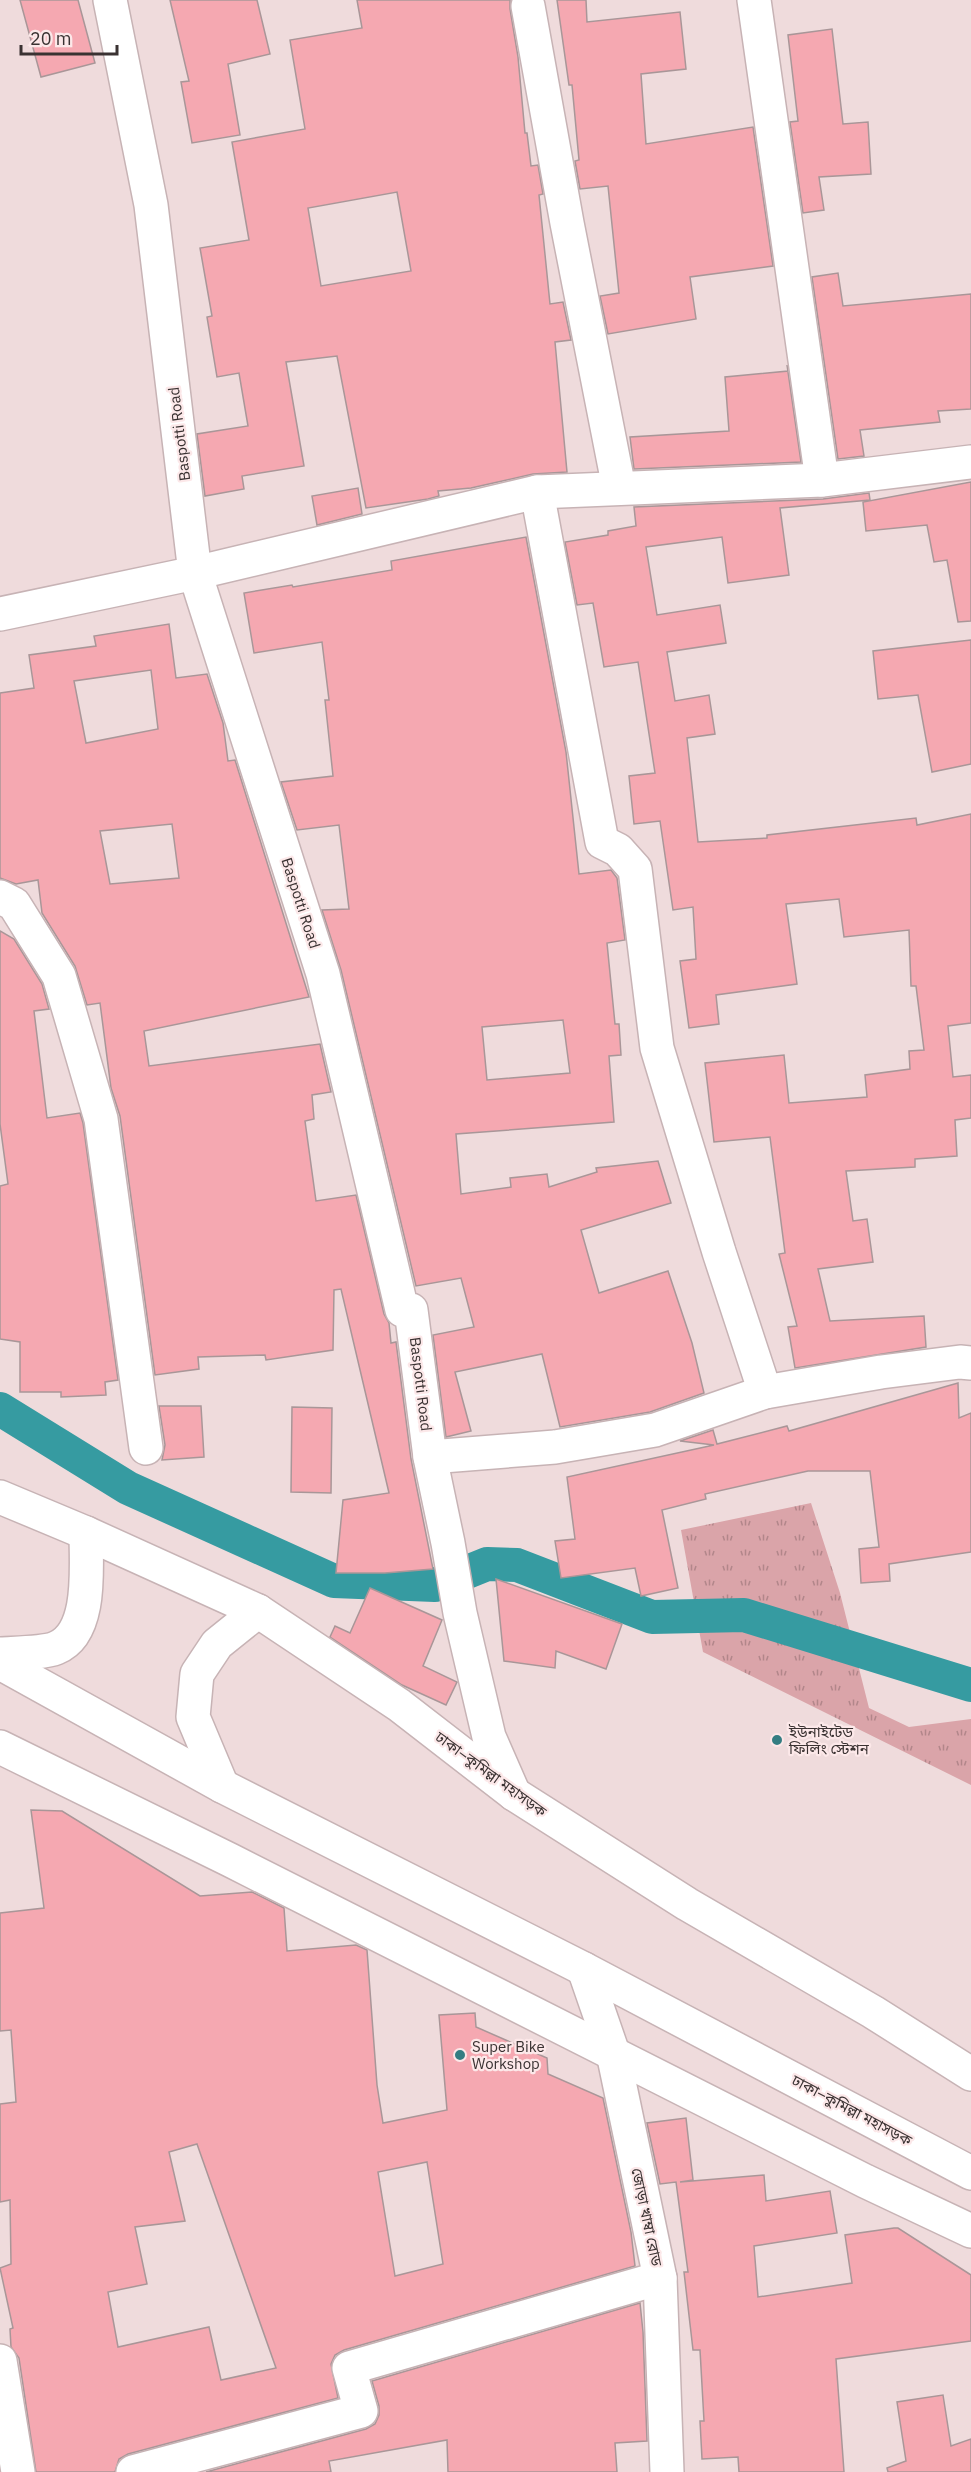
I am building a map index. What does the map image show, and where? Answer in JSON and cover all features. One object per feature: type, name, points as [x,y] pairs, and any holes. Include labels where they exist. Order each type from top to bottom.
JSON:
[{"type":"main road","name":"Baspotti Road","points":[[110,0],[151,205],[195,573],[323,974],[402,1310],[411,1310],[430,1456],[460,1613],[489,1737],[514,1794]]},
{"type":"main road","points":[[754,0],[822,480]]},
{"type":"main road","points":[[528,6],[567,223],[619,488]]},
{"type":"main road","points":[[0,614],[195,573],[537,492],[822,480],[971,462]]},
{"type":"main road","points":[[537,492],[602,842],[618,850],[635,869],[657,1048],[719,1252],[765,1392]]},
{"type":"main road","points":[[0,897],[14,904],[59,976],[101,1119],[146,1449]]},
{"type":"main road","points":[[430,1456],[555,1448],[655,1430],[765,1392],[880,1372],[971,1363]]},
{"type":"main road","name":"ঢাকা–কুমিল্লা মহাসড়ক","points":[[0,1497],[86,1533],[258,1611],[399,1705],[514,1794],[687,1904],[873,2012],[971,2074]]},
{"type":"main road","points":[[0,1654],[56,1648],[74,1634],[83,1614],[86,1533]]},
{"type":"main road","points":[[222,1786],[192,1717],[197,1674],[217,1644],[258,1611]]},
{"type":"main road","name":"ঢাকা–কুমিল্লা মহাসড়ক","points":[[0,1663],[222,1786],[584,1969],[971,2173]]},
{"type":"main road","points":[[0,1747],[230,1860],[865,2181],[971,2231]]},
{"type":"main road","name":"জোড়া খাম্বা রোড","points":[[584,1969],[613,2053],[660,2278],[667,2472]]},
{"type":"main road","points":[[133,2472],[361,2412],[349,2368],[660,2278]]},
{"type":"main road","points":[[0,2361],[18,2472]]},
{"type":"green space","points":[[811,1503],[840,1593],[869,1708],[909,1727],[971,1719],[971,1785],[703,1652],[681,1530]]},
{"type":"building","points":[[20,0],[78,0],[95,63],[41,77]]},
{"type":"building","points":[[170,0],[257,0],[270,54],[228,64],[240,135],[192,143],[181,82],[189,81]]},
{"type":"building","points":[[357,0],[510,0],[525,133],[527,133],[531,166],[538,165],[543,194],[539,195],[550,304],[563,302],[571,340],[555,342],[567,472],[533,474],[471,488],[438,491],[439,496],[428,499],[366,508],[337,356],[286,362],[304,466],[242,476],[244,489],[205,496],[197,434],[248,426],[239,373],[217,377],[207,317],[212,316],[200,248],[249,240],[232,142],[305,129],[290,40],[362,28]],"holes":[[[397,192],[411,271],[321,286],[308,208]]]},
{"type":"building","points":[[557,0],[586,0],[587,22],[680,12],[686,69],[641,74],[646,144],[753,127],[773,266],[690,277],[696,319],[608,334],[600,296],[619,293],[608,186],[580,189],[575,161],[579,160],[572,85],[569,85]]},
{"type":"building","points":[[832,29],[843,124],[868,122],[871,174],[819,177],[824,210],[803,213],[790,122],[798,121],[788,35]]},
{"type":"building","points":[[838,273],[843,306],[971,294],[971,409],[938,411],[940,422],[860,430],[864,456],[838,459],[812,277]]},
{"type":"building","points":[[788,371],[801,462],[634,469],[630,437],[729,431],[725,377]]},
{"type":"building","points":[[971,482],[971,621],[958,622],[947,560],[934,562],[927,525],[866,531],[863,502]]},
{"type":"building","points":[[358,488],[362,514],[317,525],[312,496]]},
{"type":"building","points":[[869,493],[870,500],[780,508],[789,575],[728,583],[722,537],[646,547],[657,615],[720,605],[726,643],[667,652],[675,701],[709,695],[715,734],[687,738],[698,842],[767,838],[767,835],[916,818],[917,825],[971,814],[971,1023],[948,1026],[953,1077],[971,1075],[971,1118],[955,1120],[957,1156],[915,1159],[915,1167],[846,1171],[853,1221],[867,1219],[873,1262],[818,1269],[830,1321],[924,1316],[926,1347],[795,1368],[788,1327],[797,1326],[779,1254],[785,1253],[770,1137],[714,1142],[705,1063],[784,1055],[789,1103],[867,1097],[865,1075],[910,1069],[909,1051],[924,1050],[916,986],[911,986],[909,930],[844,937],[839,899],[786,904],[797,984],[716,995],[719,1024],[689,1028],[680,961],[696,959],[693,907],[673,910],[660,821],[634,824],[629,776],[655,773],[638,662],[604,667],[593,603],[577,605],[565,542],[608,535],[608,531],[636,526],[634,507],[823,499]]},
{"type":"building","points":[[526,537],[566,752],[579,874],[611,870],[617,878],[625,940],[607,943],[615,1024],[619,1024],[621,1055],[609,1056],[614,1122],[456,1134],[461,1194],[511,1187],[510,1178],[547,1174],[549,1187],[597,1172],[596,1168],[658,1161],[671,1203],[581,1230],[599,1293],[668,1271],[692,1343],[704,1393],[650,1412],[560,1427],[542,1354],[455,1372],[471,1431],[446,1437],[433,1335],[474,1327],[461,1278],[416,1286],[341,970],[322,910],[349,909],[339,825],[297,830],[281,782],[333,776],[325,700],[329,700],[322,642],[254,653],[244,593],[392,570],[391,561]],"holes":[[[563,1020],[570,1073],[487,1080],[482,1027]]]},
{"type":"building","points":[[169,624],[176,678],[207,674],[223,723],[228,761],[235,760],[309,997],[144,1031],[149,1066],[320,1044],[331,1092],[312,1095],[314,1119],[305,1121],[316,1201],[356,1195],[384,1314],[389,1323],[391,1343],[396,1342],[411,1459],[433,1569],[385,1573],[336,1573],[343,1500],[389,1493],[341,1289],[334,1290],[333,1350],[266,1360],[265,1355],[198,1357],[199,1369],[155,1375],[120,1116],[111,1088],[100,1003],[87,1005],[75,966],[42,913],[38,880],[16,884],[0,878],[0,693],[34,688],[29,655],[96,646],[94,636]],"holes":[[[151,670],[158,729],[86,743],[74,681]],[[172,824],[179,878],[110,884],[100,831]]]},
{"type":"building","points":[[971,640],[971,764],[932,772],[918,695],[878,699],[873,651]]},
{"type":"building","points":[[0,931],[14,939],[42,984],[49,1009],[34,1011],[47,1118],[80,1113],[83,1123],[118,1380],[105,1382],[106,1395],[61,1397],[61,1392],[20,1392],[20,1342],[0,1339],[0,1186],[8,1184],[0,1124]]},
{"type":"building","points":[[958,1383],[959,1418],[971,1413],[971,1552],[889,1564],[890,1581],[861,1583],[859,1549],[879,1547],[870,1471],[808,1471],[705,1494],[706,1499],[662,1510],[678,1588],[641,1596],[635,1568],[561,1578],[555,1541],[575,1539],[567,1477],[714,1445],[680,1441],[713,1430],[717,1444],[787,1426],[789,1431]]},
{"type":"building","points":[[159,1406],[201,1406],[204,1457],[162,1460],[165,1445]]},
{"type":"building","points":[[292,1407],[332,1408],[331,1493],[291,1492]]},
{"type":"building","points":[[496,1579],[622,1624],[606,1669],[556,1651],[555,1668],[504,1661]]},
{"type":"building","points":[[370,1588],[442,1620],[423,1666],[457,1682],[446,1705],[402,1685],[330,1637],[335,1626],[350,1633]]},
{"type":"building","points":[[31,1810],[62,1811],[200,1896],[252,1892],[284,1908],[287,1951],[356,1945],[367,1950],[377,2085],[383,2123],[447,2110],[439,2015],[475,2013],[476,2027],[547,2058],[548,2074],[603,2098],[631,2232],[635,2266],[344,2350],[335,2355],[331,2364],[338,2398],[128,2454],[119,2459],[115,2472],[36,2472],[19,2358],[11,2347],[10,2329],[13,2328],[0,2268],[11,2264],[10,2200],[0,2202],[0,2104],[16,2102],[11,2030],[0,2031],[0,1913],[44,1908]],"holes":[[[197,2144],[276,2368],[221,2380],[209,2327],[118,2347],[108,2292],[147,2284],[135,2227],[185,2221],[169,2152]],[[427,2162],[443,2264],[395,2276],[378,2172]]]},
{"type":"building","points":[[686,2118],[693,2180],[680,2182],[764,2175],[766,2201],[830,2191],[837,2233],[754,2246],[758,2297],[852,2283],[845,2235],[894,2228],[898,2228],[971,2275],[971,2341],[836,2359],[844,2472],[739,2472],[738,2457],[702,2459],[700,2421],[704,2421],[700,2350],[693,2350],[684,2272],[688,2272],[676,2182],[660,2184],[647,2123]]},
{"type":"building","points":[[640,2303],[647,2441],[615,2443],[617,2472],[448,2472],[447,2440],[329,2461],[331,2472],[206,2472],[366,2429],[375,2424],[379,2415],[379,2406],[372,2381]]},
{"type":"building","points":[[943,2395],[951,2446],[971,2439],[971,2472],[888,2472],[887,2468],[906,2461],[897,2402]]},
{"type":"waterway","points":[[0,1409],[128,1488],[334,1581],[435,1585],[487,1564],[517,1565],[652,1617],[744,1615],[971,1685]]},
{"type":"place","name":"ইউনাইটেড ফিলিং স্টেশন","points":[[777,1740]]},
{"type":"place","name":"Super Bike Workshop","points":[[460,2055]]}]
